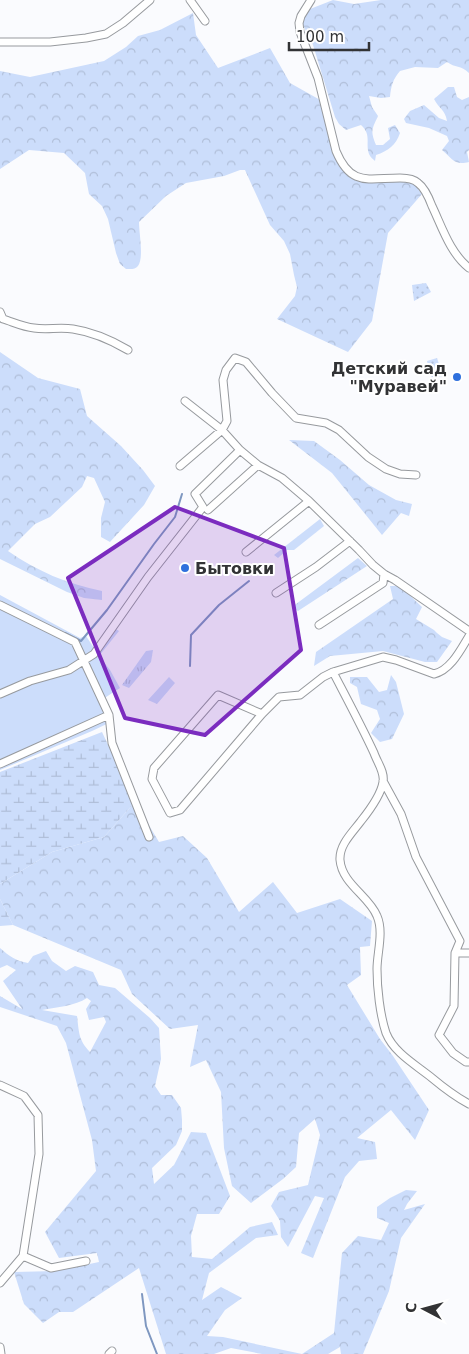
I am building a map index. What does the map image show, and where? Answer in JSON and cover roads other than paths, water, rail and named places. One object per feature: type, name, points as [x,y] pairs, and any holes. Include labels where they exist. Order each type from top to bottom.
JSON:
[{"type":"street","points":[[0,42],[50,42],[106,34],[123,23],[150,0]]},
{"type":"street","points":[[190,0],[205,21]]},
{"type":"street","points":[[311,0],[301,16],[299,23],[300,32],[318,78],[340,161],[349,173],[362,178],[403,178],[419,183],[428,196],[453,250],[469,268]]},
{"type":"street","points":[[0,312],[3,319],[34,328],[81,331],[110,340],[128,350]]},
{"type":"street","points":[[180,466],[222,430],[227,420],[223,380],[226,370],[234,358],[246,362],[296,418],[326,423],[339,430],[368,457],[386,468],[400,474],[416,475]]},
{"type":"street","points":[[185,400],[222,430],[240,450],[258,465],[282,478],[309,501],[384,574],[469,631]]},
{"type":"street","points":[[0,694],[30,681],[69,670],[94,654],[148,577],[203,507],[195,494],[240,450]]},
{"type":"street","points":[[208,510],[258,465]]},
{"type":"street","points":[[246,552],[309,501]]},
{"type":"street","points":[[276,593],[316,567],[350,541]]},
{"type":"street","points":[[319,625],[383,582],[384,574]]},
{"type":"street","points":[[0,605],[75,642],[109,715],[112,743],[149,837]]},
{"type":"street","points":[[262,714],[218,695],[154,768],[152,779],[170,813],[180,810],[262,714],[278,698],[300,695],[324,676],[383,657],[434,674],[440,672],[452,661],[469,636]]},
{"type":"street","points":[[333,672],[360,721],[383,775],[383,781],[372,806],[343,845],[340,853],[341,868],[374,910],[378,918],[380,932],[377,978],[379,999],[387,1034],[394,1046],[409,1061],[454,1096],[469,1104]]},
{"type":"street","points":[[0,764],[109,715]]},
{"type":"street","points":[[383,781],[401,814],[416,857],[460,941],[455,953],[454,1006],[439,1035],[453,1053],[469,1062]]},
{"type":"street","points":[[455,953],[469,953]]},
{"type":"street","points":[[0,1085],[24,1096],[38,1114],[39,1154],[23,1256],[0,1283],[0,1289]]},
{"type":"street","points":[[23,1256],[50,1268],[86,1261]]},
{"type":"street","points":[[0,1347],[1,1354]]},
{"type":"waterway","points":[[65,633],[81,641],[107,610],[175,517],[182,494]]},
{"type":"waterway","points":[[190,666],[191,635],[219,605],[249,581]]},
{"type":"waterway","points":[[142,1294],[146,1326],[157,1354]]},
{"type":"place","name":"Детский сад \"Муравей\"","points":[[457,377]]},
{"type":"place","name":"Бытовки","points":[[185,568]]}]
